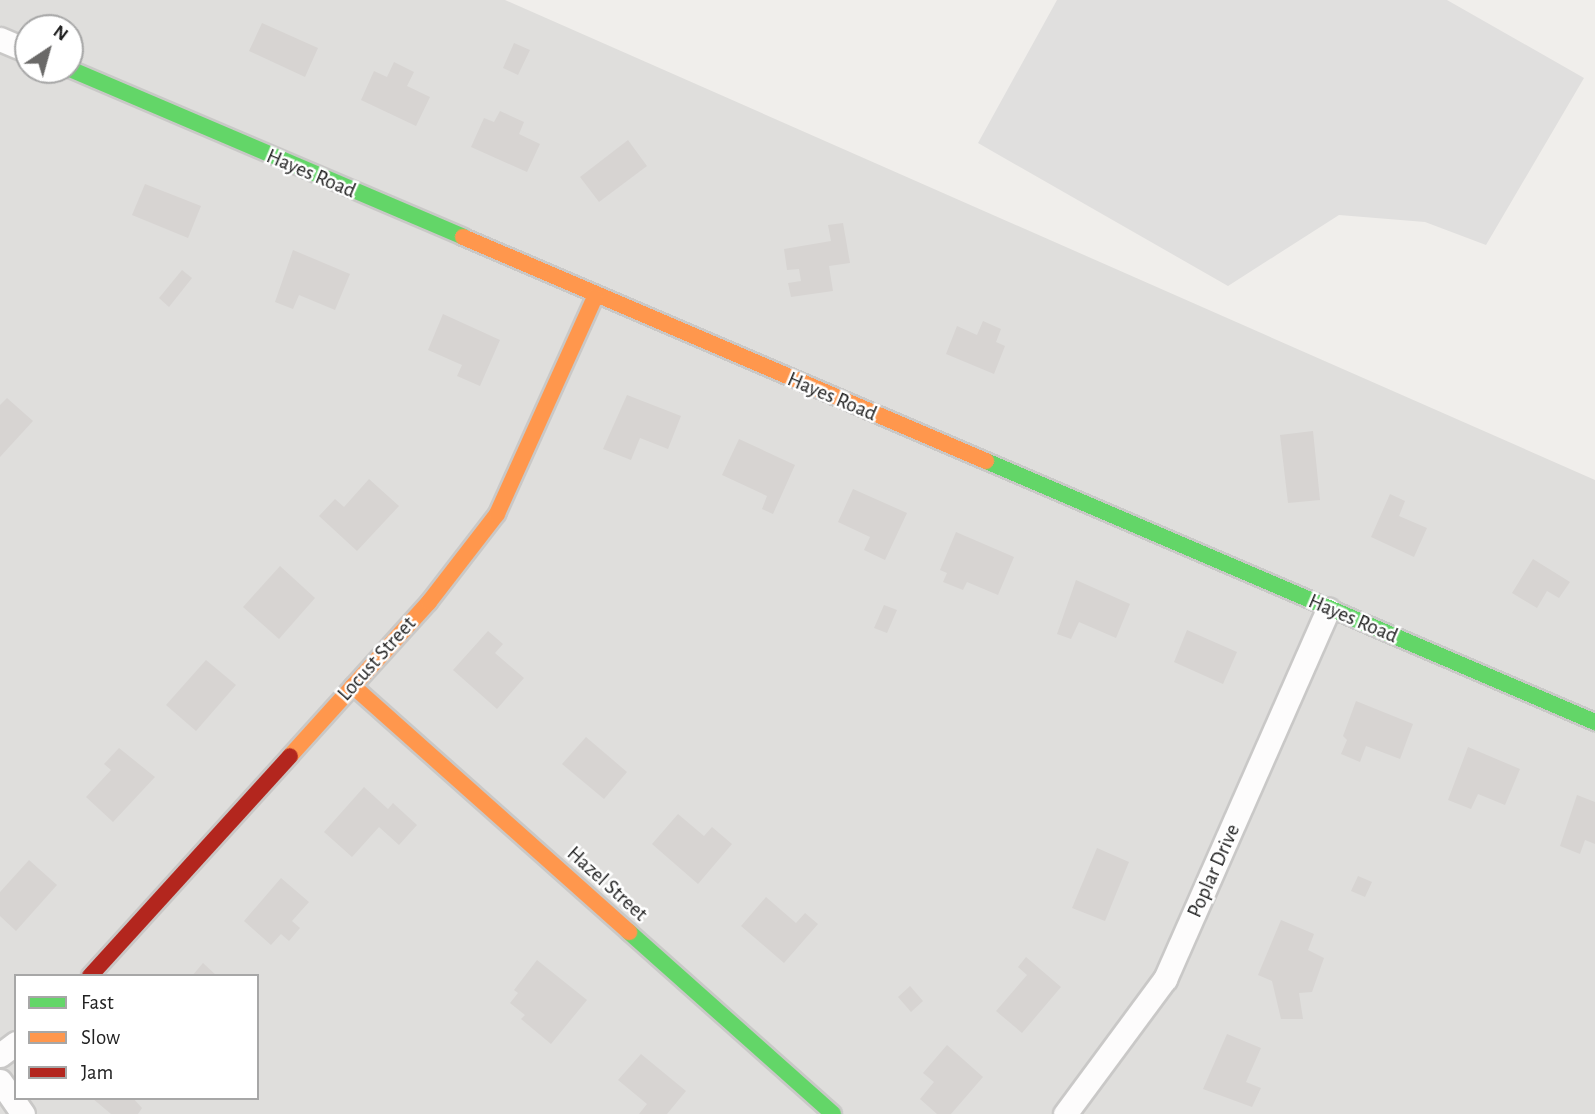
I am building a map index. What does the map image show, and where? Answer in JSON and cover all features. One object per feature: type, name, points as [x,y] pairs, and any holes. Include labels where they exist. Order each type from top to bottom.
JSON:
[{"type":"street","name":"Hayes Road","points":[[84,75],[595,297],[1595,722]]},
{"type":"street","name":"Locust Street","points":[[92,974],[429,602],[497,514],[595,297]]},
{"type":"street","name":"Poplar Drive","points":[[1065,1114],[1165,979],[1328,608]]},
{"type":"street","name":"Hazel Street","points":[[354,686],[834,1114]]},
{"type":"street","points":[[0,1081],[23,1114]]},
{"type":"shaded area","points":[[0,0],[505,0],[1595,480],[1595,1114],[0,1114]]},
{"type":"shaded area","points":[[1057,0],[1447,0],[1584,78],[1486,245],[1425,222],[1339,215],[1228,286],[978,143]]},
{"type":"building","points":[[262,23],[318,48],[305,77],[249,51]]},
{"type":"building","points":[[514,43],[530,50],[518,75],[503,68]]},
{"type":"building","points":[[394,62],[414,72],[407,86],[430,97],[416,126],[361,100],[374,71],[387,77]]},
{"type":"building","points":[[500,111],[524,122],[519,134],[540,144],[527,172],[471,147],[484,118],[494,122]]},
{"type":"building","points":[[628,140],[647,166],[599,202],[580,177]]},
{"type":"building","points":[[145,184],[201,206],[188,238],[132,215]]},
{"type":"building","points":[[843,223],[850,263],[829,266],[833,291],[791,297],[788,283],[801,281],[799,269],[787,270],[784,249],[831,241],[828,225]]},
{"type":"building","points":[[293,250],[350,274],[335,310],[299,295],[293,309],[275,302]]},
{"type":"building","points":[[182,270],[192,278],[169,307],[159,298]]},
{"type":"building","points":[[443,314],[500,340],[480,386],[457,376],[462,365],[428,350]]},
{"type":"building","points":[[983,321],[1001,329],[996,342],[1005,346],[994,374],[946,354],[957,326],[977,335]]},
{"type":"building","points":[[627,395],[681,416],[668,449],[640,438],[631,460],[603,449]]},
{"type":"building","points":[[7,398],[33,421],[0,457],[0,405]]},
{"type":"building","points":[[1313,431],[1320,500],[1288,503],[1280,435]]},
{"type":"building","points":[[739,439],[795,465],[773,514],[762,509],[767,496],[722,475]]},
{"type":"building","points":[[369,479],[399,506],[357,551],[319,516],[335,499],[344,507]]},
{"type":"building","points":[[853,489],[907,513],[885,560],[864,550],[870,537],[838,522]]},
{"type":"building","points":[[1390,494],[1405,501],[1399,516],[1427,528],[1414,557],[1371,537]]},
{"type":"building","points":[[956,532],[1014,557],[998,595],[967,582],[963,590],[943,582],[947,573],[940,570]]},
{"type":"building","points":[[1533,559],[1570,582],[1559,598],[1547,591],[1537,608],[1512,593]]},
{"type":"building","points":[[280,566],[315,598],[279,639],[243,607]]},
{"type":"building","points":[[1076,580],[1130,604],[1116,638],[1079,622],[1071,639],[1057,634]]},
{"type":"building","points":[[884,605],[897,610],[887,633],[874,628]]},
{"type":"building","points":[[1187,630],[1237,652],[1223,684],[1174,662]]},
{"type":"building","points":[[488,631],[503,644],[495,653],[524,678],[497,709],[453,670]]},
{"type":"building","points":[[206,660],[236,685],[196,731],[166,705]]},
{"type":"building","points":[[1356,701],[1413,724],[1400,759],[1366,746],[1360,762],[1341,754],[1347,740],[1343,736]]},
{"type":"building","points":[[586,737],[627,772],[604,799],[562,764]]},
{"type":"building","points":[[1468,747],[1520,769],[1505,805],[1478,794],[1471,809],[1448,800]]},
{"type":"building","points":[[119,748],[155,777],[113,822],[86,797],[111,770],[104,764]]},
{"type":"building","points":[[364,787],[388,809],[393,803],[417,825],[399,845],[379,827],[352,857],[324,832]]},
{"type":"building","points":[[1577,795],[1595,802],[1595,844],[1585,840],[1580,854],[1560,846]]},
{"type":"building","points":[[678,814],[704,836],[712,827],[732,844],[698,884],[652,844]]},
{"type":"building","points":[[1097,848],[1129,862],[1105,921],[1072,908]]},
{"type":"building","points":[[29,860],[57,885],[16,931],[0,916],[0,892]]},
{"type":"building","points":[[1358,876],[1372,882],[1365,897],[1351,891]]},
{"type":"building","points":[[281,878],[309,902],[292,921],[300,928],[289,941],[281,934],[271,945],[244,921]]},
{"type":"building","points":[[766,897],[796,923],[805,913],[818,924],[784,963],[741,926]]},
{"type":"building","points":[[1281,920],[1314,934],[1308,950],[1324,958],[1312,992],[1299,993],[1303,1019],[1281,1019],[1272,981],[1258,975]]},
{"type":"building","points":[[1026,957],[1061,987],[1022,1033],[996,1011],[1027,975],[1018,967]]},
{"type":"building","points":[[537,960],[587,1000],[551,1044],[521,1019],[525,1015],[510,1003],[518,993],[514,990]]},
{"type":"building","points":[[203,963],[215,974],[194,974]]},
{"type":"building","points":[[910,986],[923,1001],[911,1012],[898,997]]},
{"type":"building","points":[[1227,1034],[1261,1048],[1246,1082],[1261,1088],[1252,1107],[1203,1089]]},
{"type":"building","points":[[947,1045],[983,1077],[951,1114],[937,1114],[920,1099],[934,1082],[923,1073]]},
{"type":"building","points":[[641,1054],[686,1091],[667,1114],[639,1114],[647,1104],[618,1080]]},
{"type":"building","points":[[94,1100],[135,1100],[142,1108],[138,1114],[111,1114]]},
{"type":"traffic: fast","points":[[84,75],[463,237]]},
{"type":"traffic: fast","points":[[986,461],[1595,722]]},
{"type":"traffic: fast","points":[[629,932],[833,1114]]},
{"type":"traffic: slow","points":[[463,237],[986,461]]},
{"type":"traffic: slow","points":[[290,756],[429,602],[497,514],[595,297]]},
{"type":"traffic: slow","points":[[353,686],[629,932]]},
{"type":"traffic: jam","points":[[92,974],[290,756]]}]
